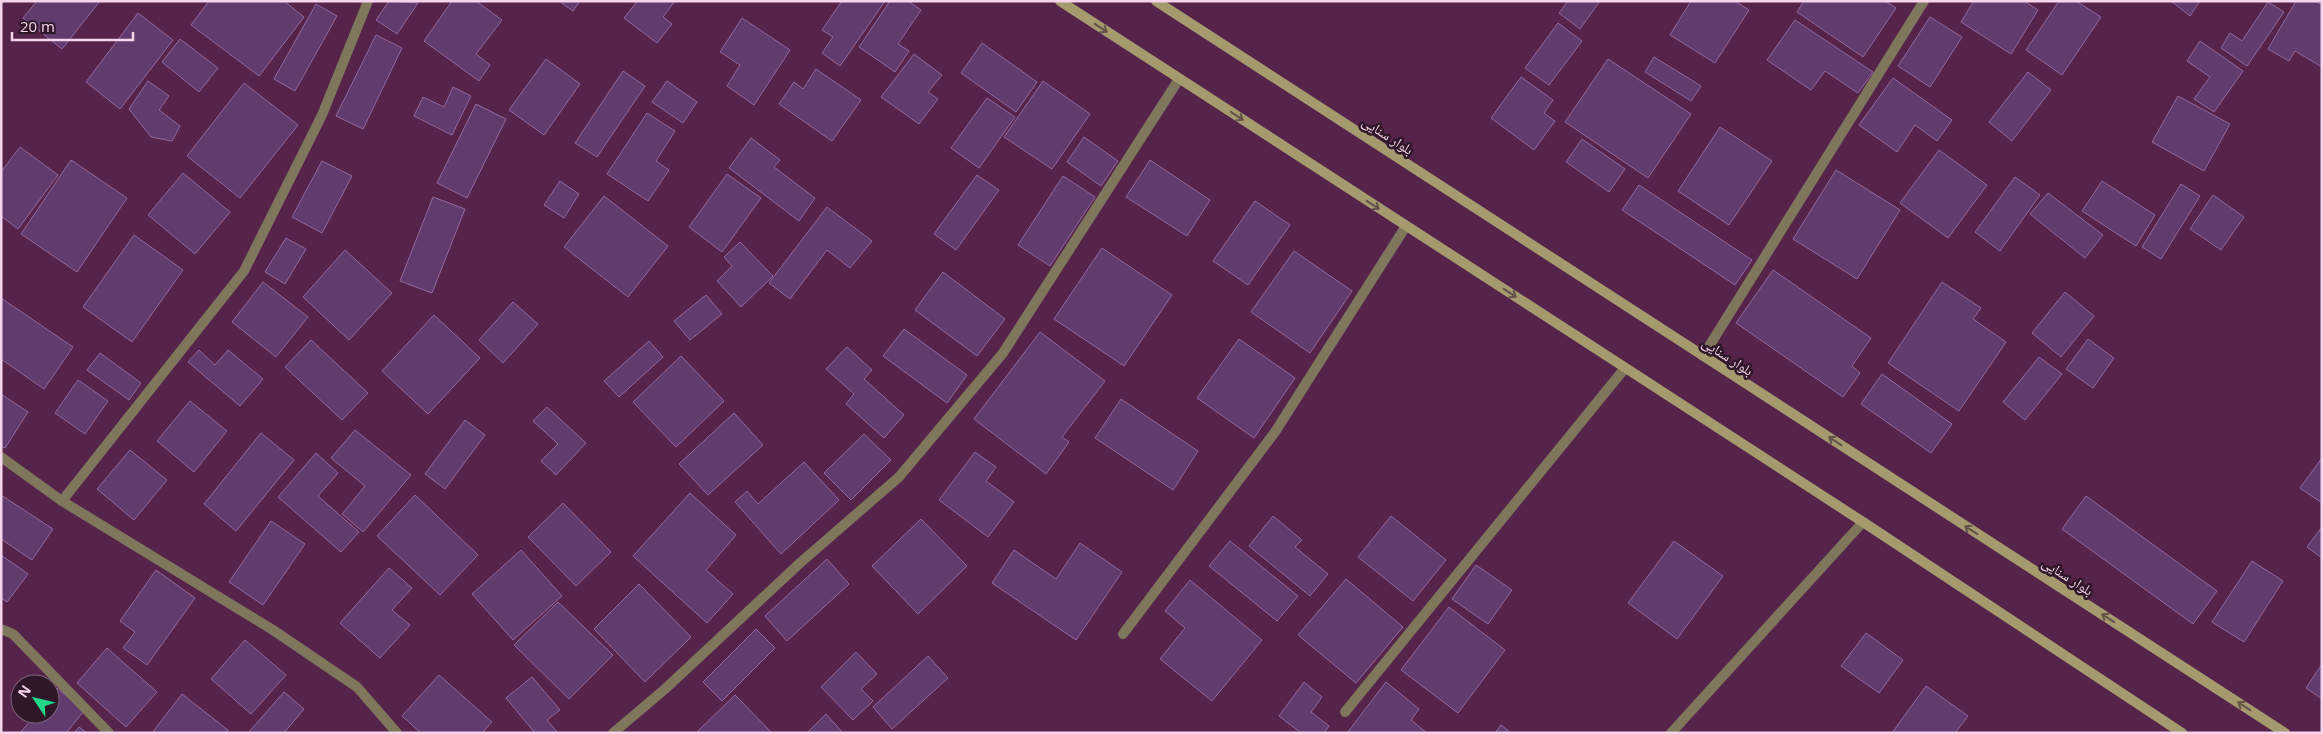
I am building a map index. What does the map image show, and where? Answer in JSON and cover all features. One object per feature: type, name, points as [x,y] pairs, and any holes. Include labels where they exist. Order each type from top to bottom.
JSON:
[{"type":"main road","points":[[1060,1],[1863,522],[2182,733]]},
{"type":"main road","name":"بلوار سنایی","points":[[1156,1],[2285,733]]},
{"type":"street","points":[[62,501],[244,271],[322,115],[368,1]]},
{"type":"street","points":[[1703,356],[1924,1]]},
{"type":"street","points":[[614,733],[665,689],[800,563],[899,477],[1003,353],[1179,79]]},
{"type":"street","points":[[1123,634],[1276,432],[1406,226]]},
{"type":"street","points":[[1345,712],[1625,368]]},
{"type":"street","points":[[1,457],[62,501],[273,630],[357,687],[397,733]]},
{"type":"street","points":[[1671,733],[1863,522]]},
{"type":"street","points":[[1,630],[13,634],[109,733]]},
{"type":"building","points":[[37,1],[100,1],[62,49],[23,18]]},
{"type":"building","points":[[209,1],[284,1],[304,17],[259,76],[191,25]]},
{"type":"building","points":[[389,1],[418,3],[397,34],[376,20]]},
{"type":"building","points":[[452,1],[476,1],[502,20],[476,54],[490,65],[479,81],[424,41]]},
{"type":"building","points":[[559,1],[580,1],[573,11]]},
{"type":"building","points":[[633,1],[675,1],[663,17],[672,24],[657,43],[624,18],[636,3]]},
{"type":"building","points":[[842,1],[885,1],[840,66],[822,53],[833,37],[822,30]]},
{"type":"building","points":[[890,1],[908,1],[921,10],[898,44],[909,51],[895,72],[859,47]]},
{"type":"building","points":[[1568,1],[1600,1],[1580,29],[1559,13]]},
{"type":"building","points":[[1691,1],[1735,1],[1749,10],[1715,63],[1670,35]]},
{"type":"building","points":[[1804,1],[1885,1],[1896,8],[1863,57],[1797,12]]},
{"type":"building","points":[[1974,1],[2024,1],[2038,10],[2011,54],[1961,22]]},
{"type":"building","points":[[2059,1],[2076,1],[2101,17],[2062,75],[2026,50]]},
{"type":"building","points":[[2171,1],[2200,1],[2190,16]]},
{"type":"building","points":[[2296,1],[2315,1],[2322,5],[2322,67],[2295,51],[2289,61],[2268,49]]},
{"type":"building","points":[[2268,2],[2284,12],[2247,66],[2221,48],[2230,33],[2242,41]]},
{"type":"building","points":[[316,4],[337,16],[295,91],[274,79]]},
{"type":"building","points":[[138,13],[173,40],[120,109],[86,82]]},
{"type":"building","points":[[1930,17],[1962,37],[1930,87],[1898,66]]},
{"type":"building","points":[[742,18],[790,50],[754,105],[727,86],[740,65],[720,52]]},
{"type":"building","points":[[1795,20],[1873,72],[1858,93],[1825,71],[1811,90],[1767,60]]},
{"type":"building","points":[[1558,23],[1582,41],[1549,85],[1525,68]]},
{"type":"building","points":[[376,35],[402,48],[363,129],[336,116]]},
{"type":"building","points":[[180,39],[218,68],[199,92],[162,62]]},
{"type":"building","points":[[2200,41],[2243,71],[2214,112],[2194,99],[2210,77],[2187,61]]},
{"type":"building","points":[[982,43],[1037,82],[1016,112],[961,73]]},
{"type":"building","points":[[914,54],[942,75],[928,92],[938,99],[919,124],[881,97]]},
{"type":"building","points":[[1654,57],[1701,86],[1691,101],[1645,72]]},
{"type":"building","points":[[546,59],[580,84],[544,135],[509,110]]},
{"type":"building","points":[[1608,59],[1691,114],[1648,178],[1565,122]]},
{"type":"building","points":[[816,69],[861,100],[832,141],[779,104],[794,82],[803,89]]},
{"type":"building","points":[[623,71],[645,86],[597,157],[575,143]]},
{"type":"building","points":[[2028,72],[2051,90],[2012,141],[1989,122]]},
{"type":"building","points":[[1521,77],[1553,100],[1544,113],[1555,121],[1534,150],[1491,118]]},
{"type":"building","points":[[1893,78],[1952,120],[1937,141],[1915,125],[1897,152],[1859,125]]},
{"type":"building","points":[[148,81],[169,96],[159,110],[180,126],[172,141],[151,137],[129,109]]},
{"type":"building","points":[[667,81],[697,102],[683,123],[652,102]]},
{"type":"building","points":[[1043,81],[1090,114],[1052,169],[1004,137]]},
{"type":"building","points":[[244,83],[298,125],[240,198],[187,156]]},
{"type":"building","points":[[453,87],[471,96],[452,135],[414,116],[423,97],[444,107]]},
{"type":"building","points":[[2178,96],[2230,124],[2204,171],[2152,142]]},
{"type":"building","points":[[987,98],[1015,117],[979,168],[951,148]]},
{"type":"building","points":[[476,104],[506,119],[467,198],[437,183]]},
{"type":"building","points":[[647,113],[675,131],[656,161],[669,170],[648,201],[607,174]]},
{"type":"building","points":[[1720,127],[1772,161],[1729,225],[1678,191]]},
{"type":"building","points":[[1084,137],[1118,161],[1101,186],[1067,162]]},
{"type":"building","points":[[751,138],[780,160],[774,167],[815,198],[799,221],[729,168]]},
{"type":"building","points":[[1582,139],[1625,169],[1609,192],[1566,162]]},
{"type":"building","points":[[20,147],[58,175],[18,229],[1,216],[1,172]]},
{"type":"building","points":[[1939,150],[1987,185],[1948,238],[1900,203]]},
{"type":"building","points":[[71,160],[127,198],[77,272],[21,234]]},
{"type":"building","points":[[1150,160],[1210,200],[1187,236],[1126,197]]},
{"type":"building","points":[[322,161],[352,176],[322,233],[292,217]]},
{"type":"building","points":[[1836,170],[1900,210],[1857,279],[1793,239]]},
{"type":"building","points":[[183,173],[230,212],[195,254],[148,215]]},
{"type":"building","points":[[727,174],[761,198],[722,252],[689,227]]},
{"type":"building","points":[[977,175],[999,190],[956,250],[934,234]]},
{"type":"building","points":[[1063,176],[1095,197],[1050,266],[1018,245]]},
{"type":"building","points":[[2015,177],[2040,195],[2000,251],[1975,232]]},
{"type":"building","points":[[560,181],[579,194],[564,218],[544,205]]},
{"type":"building","points":[[2102,181],[2155,215],[2136,246],[2082,211]]},
{"type":"building","points":[[2181,184],[2200,196],[2161,259],[2142,247]]},
{"type":"building","points":[[1639,185],[1752,260],[1735,285],[1622,210]]},
{"type":"building","points":[[2048,193],[2103,235],[2085,258],[2030,214]]},
{"type":"building","points":[[2213,195],[2244,217],[2221,250],[2190,229]]},
{"type":"building","points":[[604,196],[668,246],[628,297],[564,247]]},
{"type":"building","points":[[433,197],[465,209],[432,293],[400,281]]},
{"type":"building","points":[[1255,201],[1290,225],[1248,285],[1213,261]]},
{"type":"building","points":[[827,207],[872,241],[850,268],[827,250],[790,299],[769,283]]},
{"type":"building","points":[[134,235],[183,270],[132,342],[83,307]]},
{"type":"building","points":[[286,238],[306,249],[285,284],[265,272]]},
{"type":"building","points":[[740,242],[773,276],[741,307],[717,281],[732,266],[724,257]]},
{"type":"building","points":[[1102,248],[1172,295],[1124,366],[1054,319]]},
{"type":"building","points":[[345,250],[392,293],[349,340],[303,297]]},
{"type":"building","points":[[1294,251],[1352,291],[1310,353],[1251,312]]},
{"type":"building","points":[[1773,270],[1871,338],[1852,366],[1860,373],[1843,397],[1736,323]]},
{"type":"building","points":[[943,272],[1005,319],[977,356],[915,310]]},
{"type":"building","points":[[263,282],[308,317],[276,357],[232,322]]},
{"type":"building","points":[[1942,282],[1981,308],[1973,319],[2006,342],[1959,411],[1888,363]]},
{"type":"building","points":[[2065,292],[2094,316],[2061,357],[2032,333]]},
{"type":"building","points":[[706,295],[722,314],[690,340],[674,321]]},
{"type":"building","points":[[1,298],[73,347],[44,389],[1,359]]},
{"type":"building","points":[[513,302],[538,324],[503,363],[479,340]]},
{"type":"building","points":[[434,315],[480,358],[428,414],[382,371]]},
{"type":"building","points":[[904,329],[967,375],[947,403],[883,356]]},
{"type":"building","points":[[1040,332],[1105,381],[1062,437],[1069,442],[1046,474],[974,419]]},
{"type":"building","points":[[1239,339],[1295,378],[1254,438],[1197,398]]},
{"type":"building","points":[[2088,339],[2114,358],[2093,388],[2066,369]]},
{"type":"building","points":[[311,340],[368,393],[342,420],[285,367]]},
{"type":"building","points":[[649,341],[663,357],[619,397],[604,381]]},
{"type":"building","points":[[847,347],[872,370],[864,379],[904,415],[884,438],[846,404],[854,394],[826,369]]},
{"type":"building","points":[[199,350],[215,365],[228,350],[263,379],[240,406],[188,362]]},
{"type":"building","points":[[100,353],[141,383],[129,400],[87,370]]},
{"type":"building","points":[[681,356],[724,401],[676,447],[633,402]]},
{"type":"building","points":[[2039,357],[2062,374],[2025,420],[2003,402]]},
{"type":"building","points":[[1882,374],[1952,424],[1931,453],[1861,404]]},
{"type":"building","points":[[78,380],[108,401],[85,434],[55,413]]},
{"type":"building","points":[[1,394],[28,412],[5,448],[1,446]]},
{"type":"building","points":[[1121,399],[1198,451],[1173,490],[1095,438]]},
{"type":"building","points":[[190,401],[227,431],[194,472],[157,441]]},
{"type":"building","points":[[547,407],[586,443],[556,475],[541,461],[558,444],[533,421]]},
{"type":"building","points":[[734,413],[763,445],[708,495],[679,464]]},
{"type":"building","points":[[465,420],[485,435],[445,489],[425,474]]},
{"type":"building","points":[[355,430],[411,475],[363,532],[342,514],[365,486],[331,458]]},
{"type":"building","points":[[261,433],[294,460],[236,531],[204,504]]},
{"type":"building","points":[[864,434],[891,460],[851,500],[824,473]]},
{"type":"building","points":[[130,450],[167,480],[134,520],[97,489]]},
{"type":"building","points":[[975,452],[996,467],[986,481],[1014,502],[988,537],[939,500]]},
{"type":"building","points":[[316,453],[338,473],[318,496],[359,532],[341,552],[278,497]]},
{"type":"building","points":[[2322,458],[2322,503],[2300,488]]},
{"type":"building","points":[[804,462],[839,500],[781,554],[735,502],[747,491],[758,504]]},
{"type":"building","points":[[690,493],[736,535],[706,570],[733,594],[707,623],[633,556]]},
{"type":"building","points":[[1,495],[53,529],[32,560],[1,539]]},
{"type":"building","points":[[415,495],[478,555],[440,595],[377,536]]},
{"type":"building","points":[[2086,496],[2217,591],[2193,624],[2062,529]]},
{"type":"building","points":[[563,503],[611,552],[576,586],[528,537]]},
{"type":"building","points":[[1273,516],[1302,540],[1295,547],[1328,574],[1310,596],[1249,546]]},
{"type":"building","points":[[1391,516],[1446,560],[1413,601],[1358,557]]},
{"type":"building","points":[[921,519],[967,566],[918,614],[872,566]]},
{"type":"building","points":[[271,521],[305,544],[263,605],[229,582]]},
{"type":"building","points":[[2322,527],[2322,558],[2307,547]]},
{"type":"building","points":[[1230,541],[1298,596],[1277,621],[1209,566]]},
{"type":"building","points":[[1674,541],[1723,576],[1677,639],[1628,603]]},
{"type":"building","points":[[1080,543],[1122,572],[1076,640],[992,583],[1014,550],[1056,579]]},
{"type":"building","points":[[521,550],[562,596],[513,640],[472,594]]},
{"type":"building","points":[[1,555],[28,574],[7,602],[1,598]]},
{"type":"building","points":[[827,559],[849,584],[787,641],[765,616]]},
{"type":"building","points":[[2252,561],[2283,581],[2244,642],[2212,622]]},
{"type":"building","points":[[1476,565],[1512,590],[1488,624],[1452,599]]},
{"type":"building","points":[[389,568],[412,588],[392,610],[410,625],[380,658],[340,623]]},
{"type":"building","points":[[156,570],[195,598],[147,665],[123,648],[135,632],[120,621]]},
{"type":"building","points":[[1346,579],[1403,627],[1356,683],[1298,635]]},
{"type":"building","points":[[1190,580],[1262,640],[1212,701],[1160,659],[1185,628],[1165,611]]},
{"type":"building","points":[[639,584],[691,637],[645,682],[594,629]]},
{"type":"building","points":[[558,602],[613,655],[569,699],[514,645]]},
{"type":"building","points":[[1449,607],[1505,650],[1458,713],[1401,670]]},
{"type":"building","points":[[756,629],[775,648],[722,701],[703,682]]},
{"type":"building","points":[[1866,633],[1903,660],[1879,693],[1841,666]]},
{"type":"building","points":[[245,640],[286,675],[251,714],[211,679]]},
{"type":"building","points":[[107,648],[157,692],[126,727],[77,683]]},
{"type":"building","points":[[856,652],[877,674],[861,689],[873,701],[853,720],[821,687]]},
{"type":"building","points":[[928,656],[948,678],[892,729],[873,707]]},
{"type":"building","points":[[2322,664],[2322,699],[2306,688]]},
{"type":"building","points":[[439,675],[492,722],[482,733],[421,733],[402,716]]},
{"type":"building","points":[[532,677],[560,710],[547,720],[558,733],[535,733],[506,698]]},
{"type":"building","points":[[1304,682],[1322,697],[1311,712],[1329,726],[1324,733],[1301,733],[1279,716]]},
{"type":"building","points":[[1386,682],[1419,709],[1411,720],[1427,733],[1347,733]]},
{"type":"building","points":[[1926,686],[1968,716],[1955,733],[1892,733]]},
{"type":"building","points":[[60,691],[84,711],[66,733],[20,733],[28,724],[60,724]]},
{"type":"building","points":[[284,692],[304,709],[284,733],[248,733]]},
{"type":"building","points":[[182,694],[228,730],[226,733],[152,733]]},
{"type":"building","points":[[735,695],[772,733],[696,733]]},
{"type":"building","points":[[826,714],[843,733],[807,733]]},
{"type":"building","points":[[1501,725],[1511,733],[1495,733]]},
{"type":"building","points":[[79,727],[87,733],[74,733]]}]
